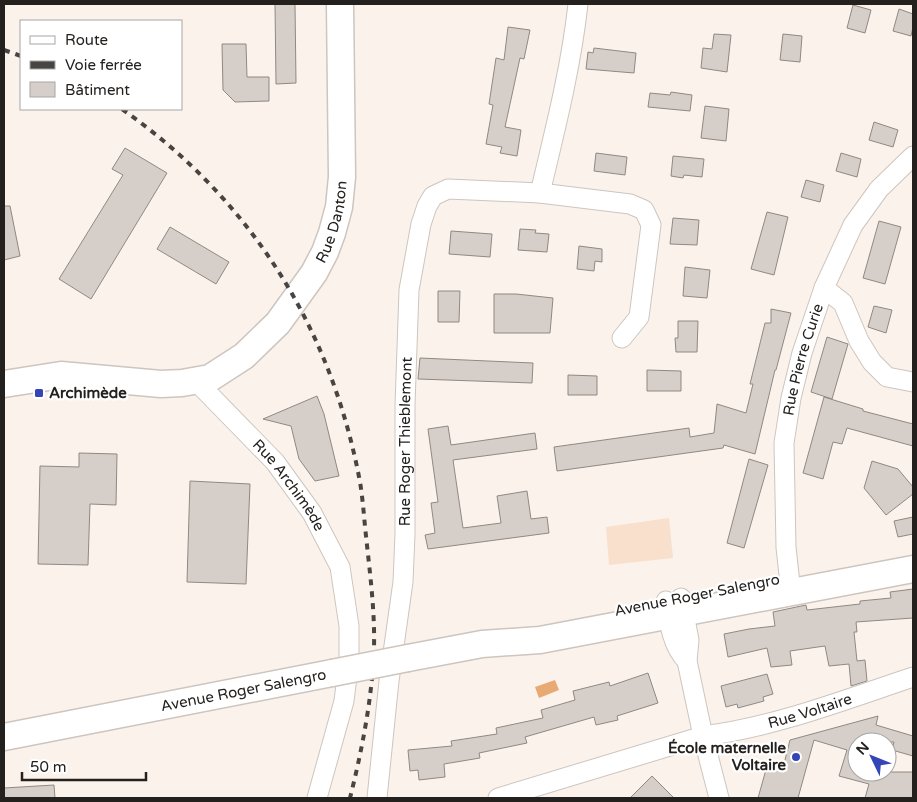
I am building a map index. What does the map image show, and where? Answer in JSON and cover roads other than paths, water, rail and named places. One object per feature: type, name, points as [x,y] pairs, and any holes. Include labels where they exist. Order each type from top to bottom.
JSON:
[{"type":"main road","name":"Rue Danton","points":[[196,381],[210,378],[226,369],[244,356],[278,323],[314,273],[332,233],[339,207],[342,177],[340,4]]},
{"type":"main road","points":[[4,384],[60,375],[161,384],[196,381]]},
{"type":"main road","name":"Avenue Roger Salengro","points":[[790,585],[913,553]]},
{"type":"main road","name":"Avenue Roger Salengro","points":[[4,738],[482,644],[540,640],[675,607],[790,585],[913,569]]},
{"type":"street","points":[[540,193],[560,111],[574,40],[578,4]]},
{"type":"street","name":"Rue Pierre Curie","points":[[790,585],[786,547],[784,443],[791,398],[802,353],[824,288],[853,225],[879,189],[913,156]]},
{"type":"street","name":"Rue Roger Thieblemont","points":[[379,797],[389,681],[403,582],[405,534],[404,405],[409,290],[421,224],[427,206],[433,196],[448,189],[540,193],[630,204],[644,210],[651,225],[638,317],[622,338]]},
{"type":"street","points":[[824,288],[843,303],[859,341],[872,362],[887,377],[913,382]]},
{"type":"street","name":"Rue Archimède","points":[[196,381],[275,462],[312,513],[340,566],[349,626],[349,661],[344,701],[317,798]]},
{"type":"street","points":[[675,607],[680,654],[687,661],[719,798]]},
{"type":"street","name":"Rue Voltaire","points":[[498,798],[703,736],[728,733],[799,716],[913,677]]},
{"type":"railway","points":[[4,50],[20,56]]},
{"type":"railway","points":[[123,110],[168,145],[210,184],[246,226],[278,272],[306,320],[329,371],[347,425],[362,496],[372,592],[374,635],[369,705],[350,798]]},
{"type":"place","name":"Archimède","points":[[39,393]]},
{"type":"place","name":"École maternelle Voltaire","points":[[796,757]]}]
